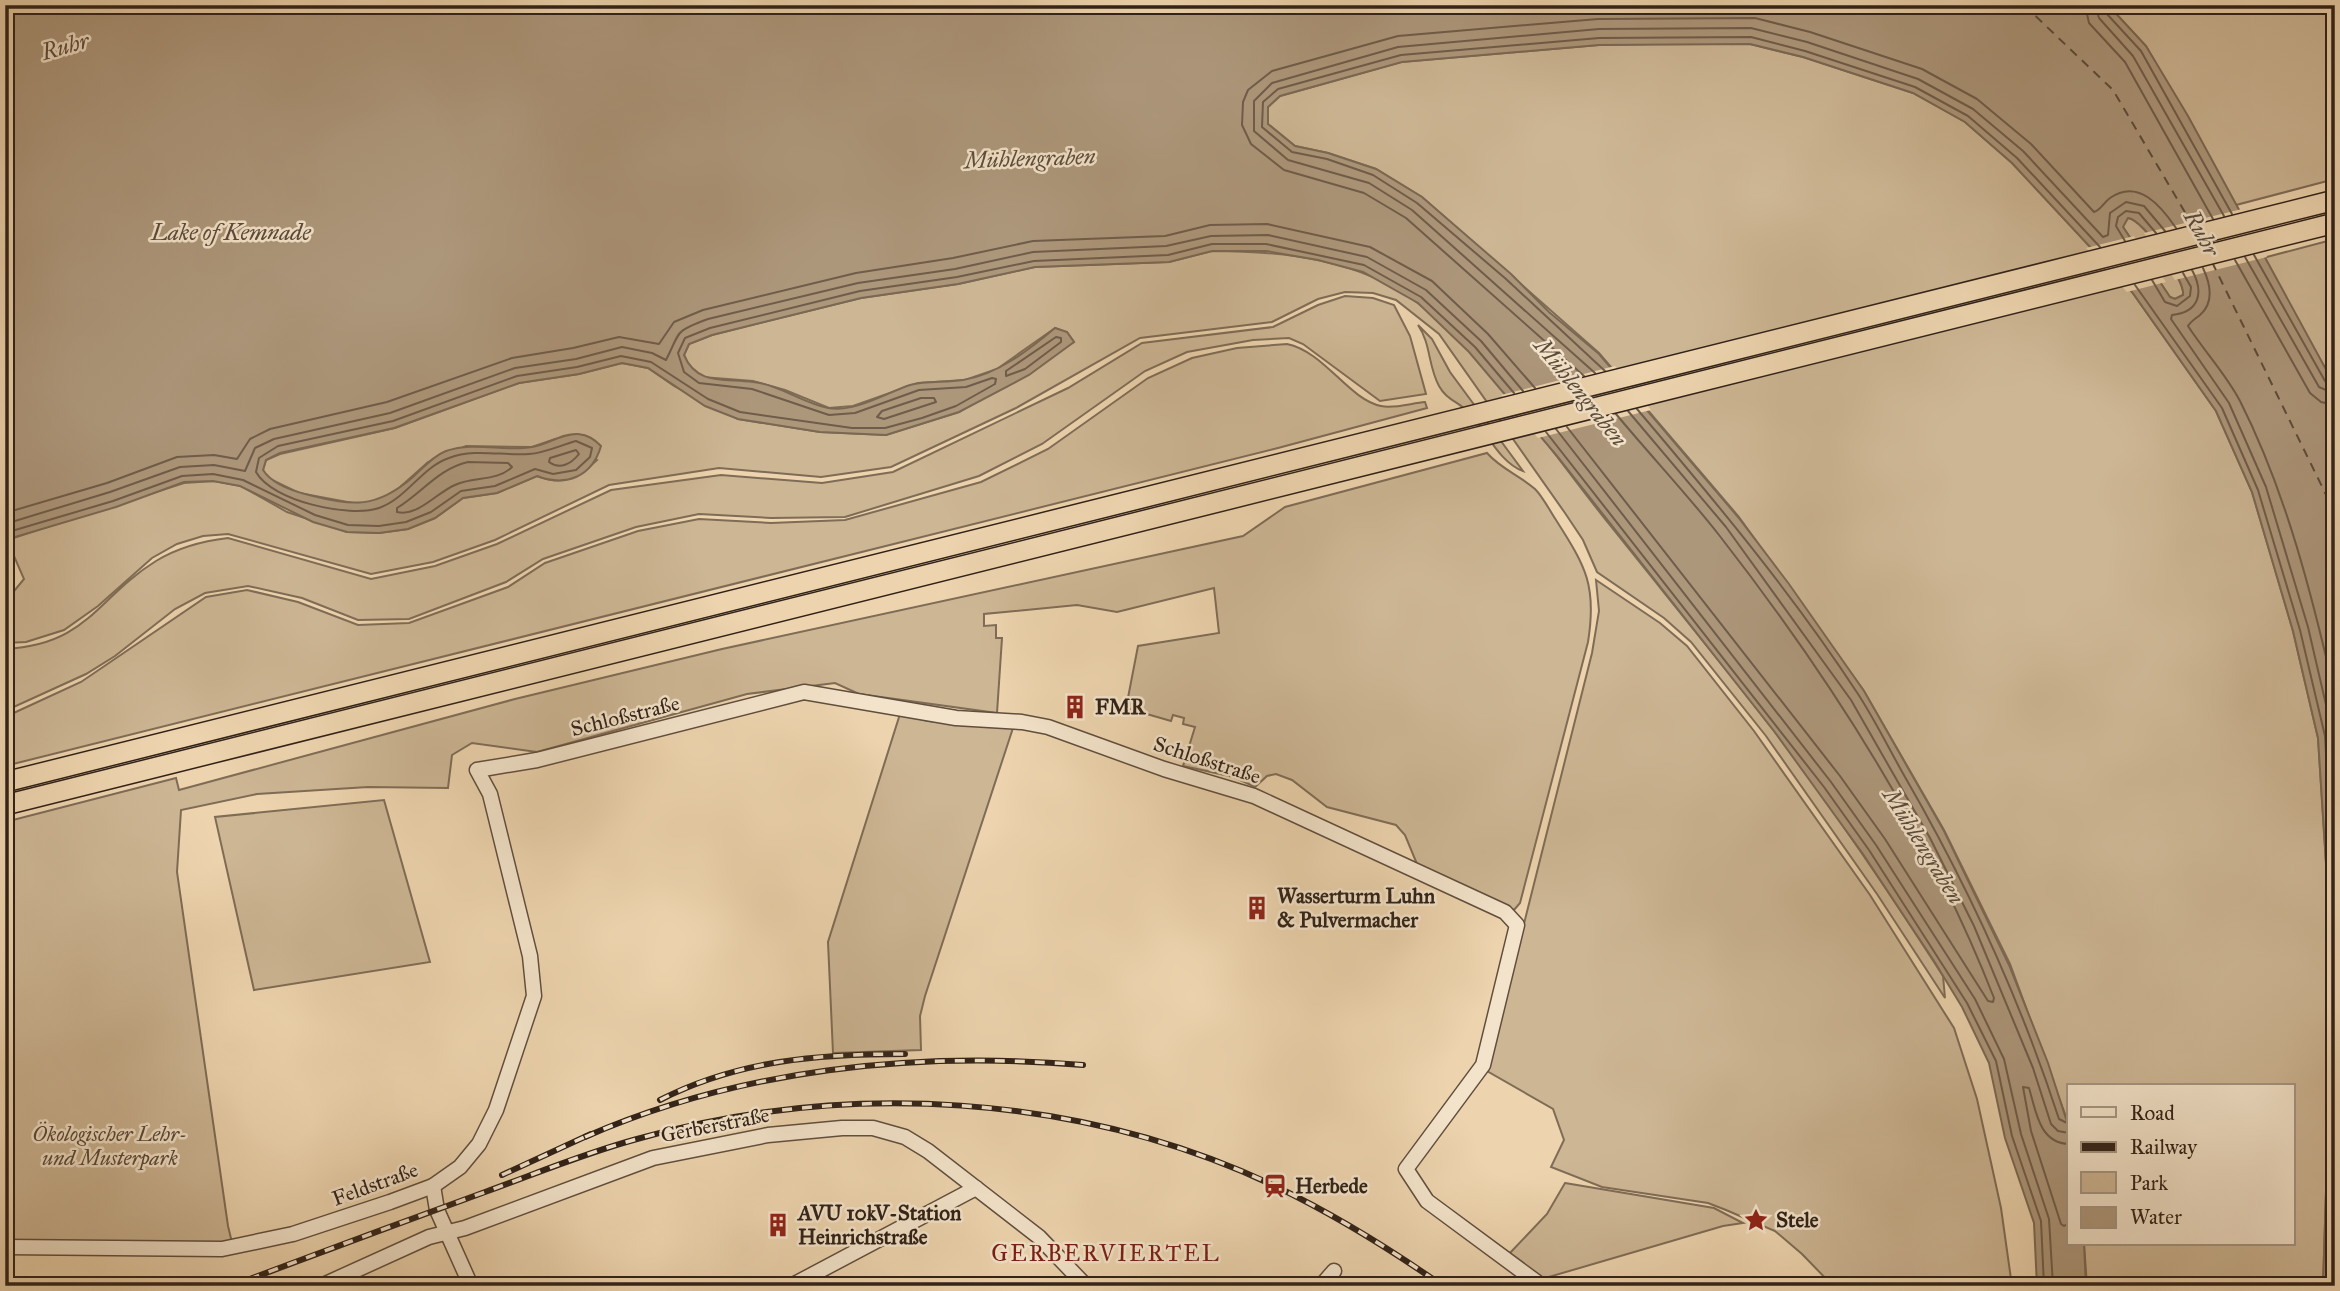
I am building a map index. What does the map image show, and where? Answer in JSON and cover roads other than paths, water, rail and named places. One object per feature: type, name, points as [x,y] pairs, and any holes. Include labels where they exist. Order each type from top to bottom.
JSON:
[{"type":"highway","points":[[5,782],[2335,200]]},
{"type":"highway","points":[[5,805],[2335,223]]},
{"type":"street","name":"Schloßstraße","points":[[477,770],[537,760],[804,692],[919,713],[1048,727],[1164,769],[1254,796],[1482,900],[1505,912],[1517,925],[1483,1065],[1407,1165],[1416,1187],[1427,1201],[1542,1286]]},
{"type":"street","name":"Feldstraße","points":[[5,1247],[222,1249],[293,1234],[433,1186],[460,1167],[478,1144],[496,1110],[534,996],[530,956],[490,794],[477,770]]},
{"type":"street","name":"Gerberstraße","points":[[321,1286],[446,1232],[653,1158],[768,1135],[810,1130],[873,1128],[905,1137],[975,1188],[1039,1237],[1086,1286]]},
{"type":"street","points":[[433,1186],[437,1210],[471,1286]]},
{"type":"street","points":[[791,1286],[975,1188]]},
{"type":"street","points":[[1321,1286],[1334,1271]]},
{"type":"water","name":"Lake of Kemnade","points":[[5,5],[2108,5],[2146,46],[2188,116],[2335,386],[2335,1286],[2323,1286],[2333,973],[2318,738],[2293,631],[2252,492],[2216,411],[2132,292],[2012,163],[1965,122],[1913,93],[1803,57],[1750,44],[1599,45],[1402,62],[1280,96],[1268,107],[1268,124],[1295,146],[1328,153],[1376,169],[1422,197],[1511,274],[1549,312],[1599,354],[1738,517],[1789,584],[1864,691],[1944,831],[2009,965],[2048,1063],[2067,1122],[2067,1246],[2084,1246],[2086,1286],[2037,1286],[2034,1223],[2005,1138],[1989,1063],[1962,1007],[1863,854],[1774,731],[1557,456],[1469,352],[1418,303],[1363,272],[1318,260],[1266,251],[1212,251],[1169,262],[1035,267],[958,284],[861,298],[712,335],[689,344],[684,355],[696,372],[704,376],[763,384],[819,406],[838,409],[859,405],[910,385],[963,380],[988,373],[1024,352],[1055,328],[1067,332],[1074,342],[1029,375],[959,412],[886,435],[820,432],[738,419],[705,406],[648,368],[622,363],[579,374],[519,383],[394,428],[280,453],[266,460],[263,470],[277,483],[309,495],[351,503],[375,500],[387,495],[413,477],[428,462],[457,448],[532,447],[566,435],[578,434],[591,438],[601,446],[591,465],[576,477],[558,480],[537,476],[497,493],[463,498],[435,518],[408,529],[379,533],[347,532],[313,522],[240,486],[213,481],[184,482],[116,507],[5,540]],"holes":[[[2128,218],[2143,228],[2171,265],[2183,295],[2175,299],[2170,297],[2123,227]]]},
{"type":"railway","points":[[660,1100],[719,1076],[780,1062],[905,1054]]},
{"type":"railway","points":[[585,1137],[704,1095],[829,1070],[956,1061],[1083,1065]]},
{"type":"railway","points":[[231,1286],[560,1164],[637,1139],[716,1120],[797,1108],[879,1103],[961,1106],[1043,1115],[1123,1132],[1201,1156],[1277,1187],[1320,1209],[1443,1286]]},
{"type":"railway","points":[[502,1175],[591,1134]]},
{"type":"place","name":"FMR","points":[[1075,707]]},
{"type":"place","name":"Wasserturm Luhn & Pulvermacher","points":[[1257,908]]},
{"type":"place","name":"Herbede","points":[[1275,1186]]},
{"type":"place","name":"Stele","points":[[1756,1220]]},
{"type":"place","name":"AVU 10kV-Station Heinrichstraße","points":[[778,1225]]},
{"type":"district","name":"GERBERVIERTEL","points":[[1106,1253]]},
{"type":"water label","name":"Ruhr","points":[[65,46]]},
{"type":"water label","name":"Mühlengraben","points":[[1030,158]]},
{"type":"water label","name":"Ruhr","points":[[2202,233]]},
{"type":"water label","name":"Mühlengraben","points":[[1581,392]]},
{"type":"water label","name":"Mühlengraben","points":[[1924,846]]},
{"type":"park label","name":"Ökologischer Lehr- und Musterpark","points":[[110,1146]]}]
